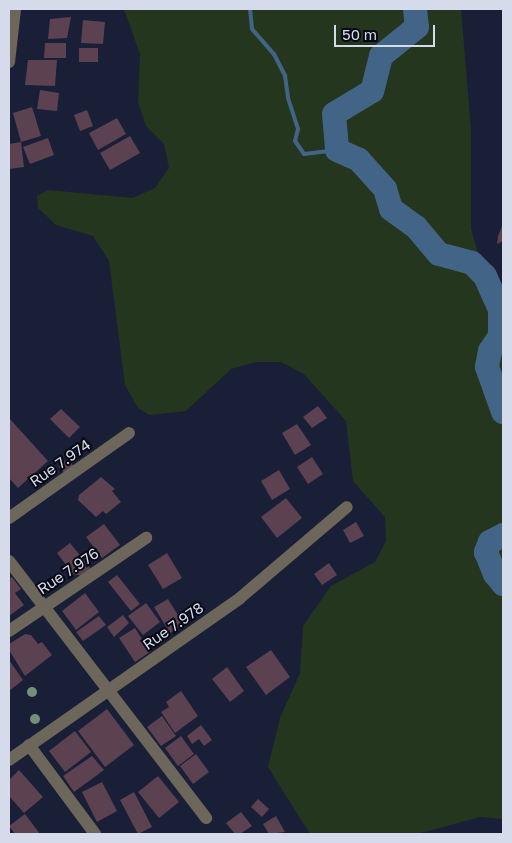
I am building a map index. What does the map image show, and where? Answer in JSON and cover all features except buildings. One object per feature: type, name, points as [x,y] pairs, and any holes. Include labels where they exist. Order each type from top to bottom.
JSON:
[{"type":"street","points":[[9,62],[15,9]]},
{"type":"street","name":"Rue 7.974","points":[[9,518],[129,433]]},
{"type":"street","name":"Rue 7.978","points":[[9,760],[240,598],[348,507]]},
{"type":"street","name":"Rue 7.976","points":[[9,631],[146,538]]},
{"type":"street","points":[[9,561],[206,818]]},
{"type":"street","points":[[29,745],[95,834]]},
{"type":"green space","points":[[124,9],[461,9],[471,130],[471,229],[503,337],[503,819],[480,817],[417,834],[310,834],[268,767],[280,718],[300,673],[303,626],[331,586],[375,562],[386,541],[385,517],[353,481],[346,421],[304,374],[281,362],[256,362],[231,369],[186,411],[149,415],[138,408],[125,385],[109,261],[93,236],[56,225],[38,208],[37,196],[48,190],[133,198],[155,188],[169,168],[164,144],[146,126],[138,102],[140,54]]},
{"type":"waterway","points":[[250,9],[252,29],[274,54],[285,76],[288,98],[298,129],[295,141],[304,154],[337,150]]},
{"type":"waterway","points":[[415,9],[417,27],[381,56],[372,91],[334,114],[337,150],[359,160],[385,189],[391,209],[416,227],[439,254],[472,263],[485,276],[500,309],[500,336],[490,351],[487,367],[503,412]]},
{"type":"waterway","points":[[503,535],[490,542],[486,552],[495,574],[503,584]]}]
